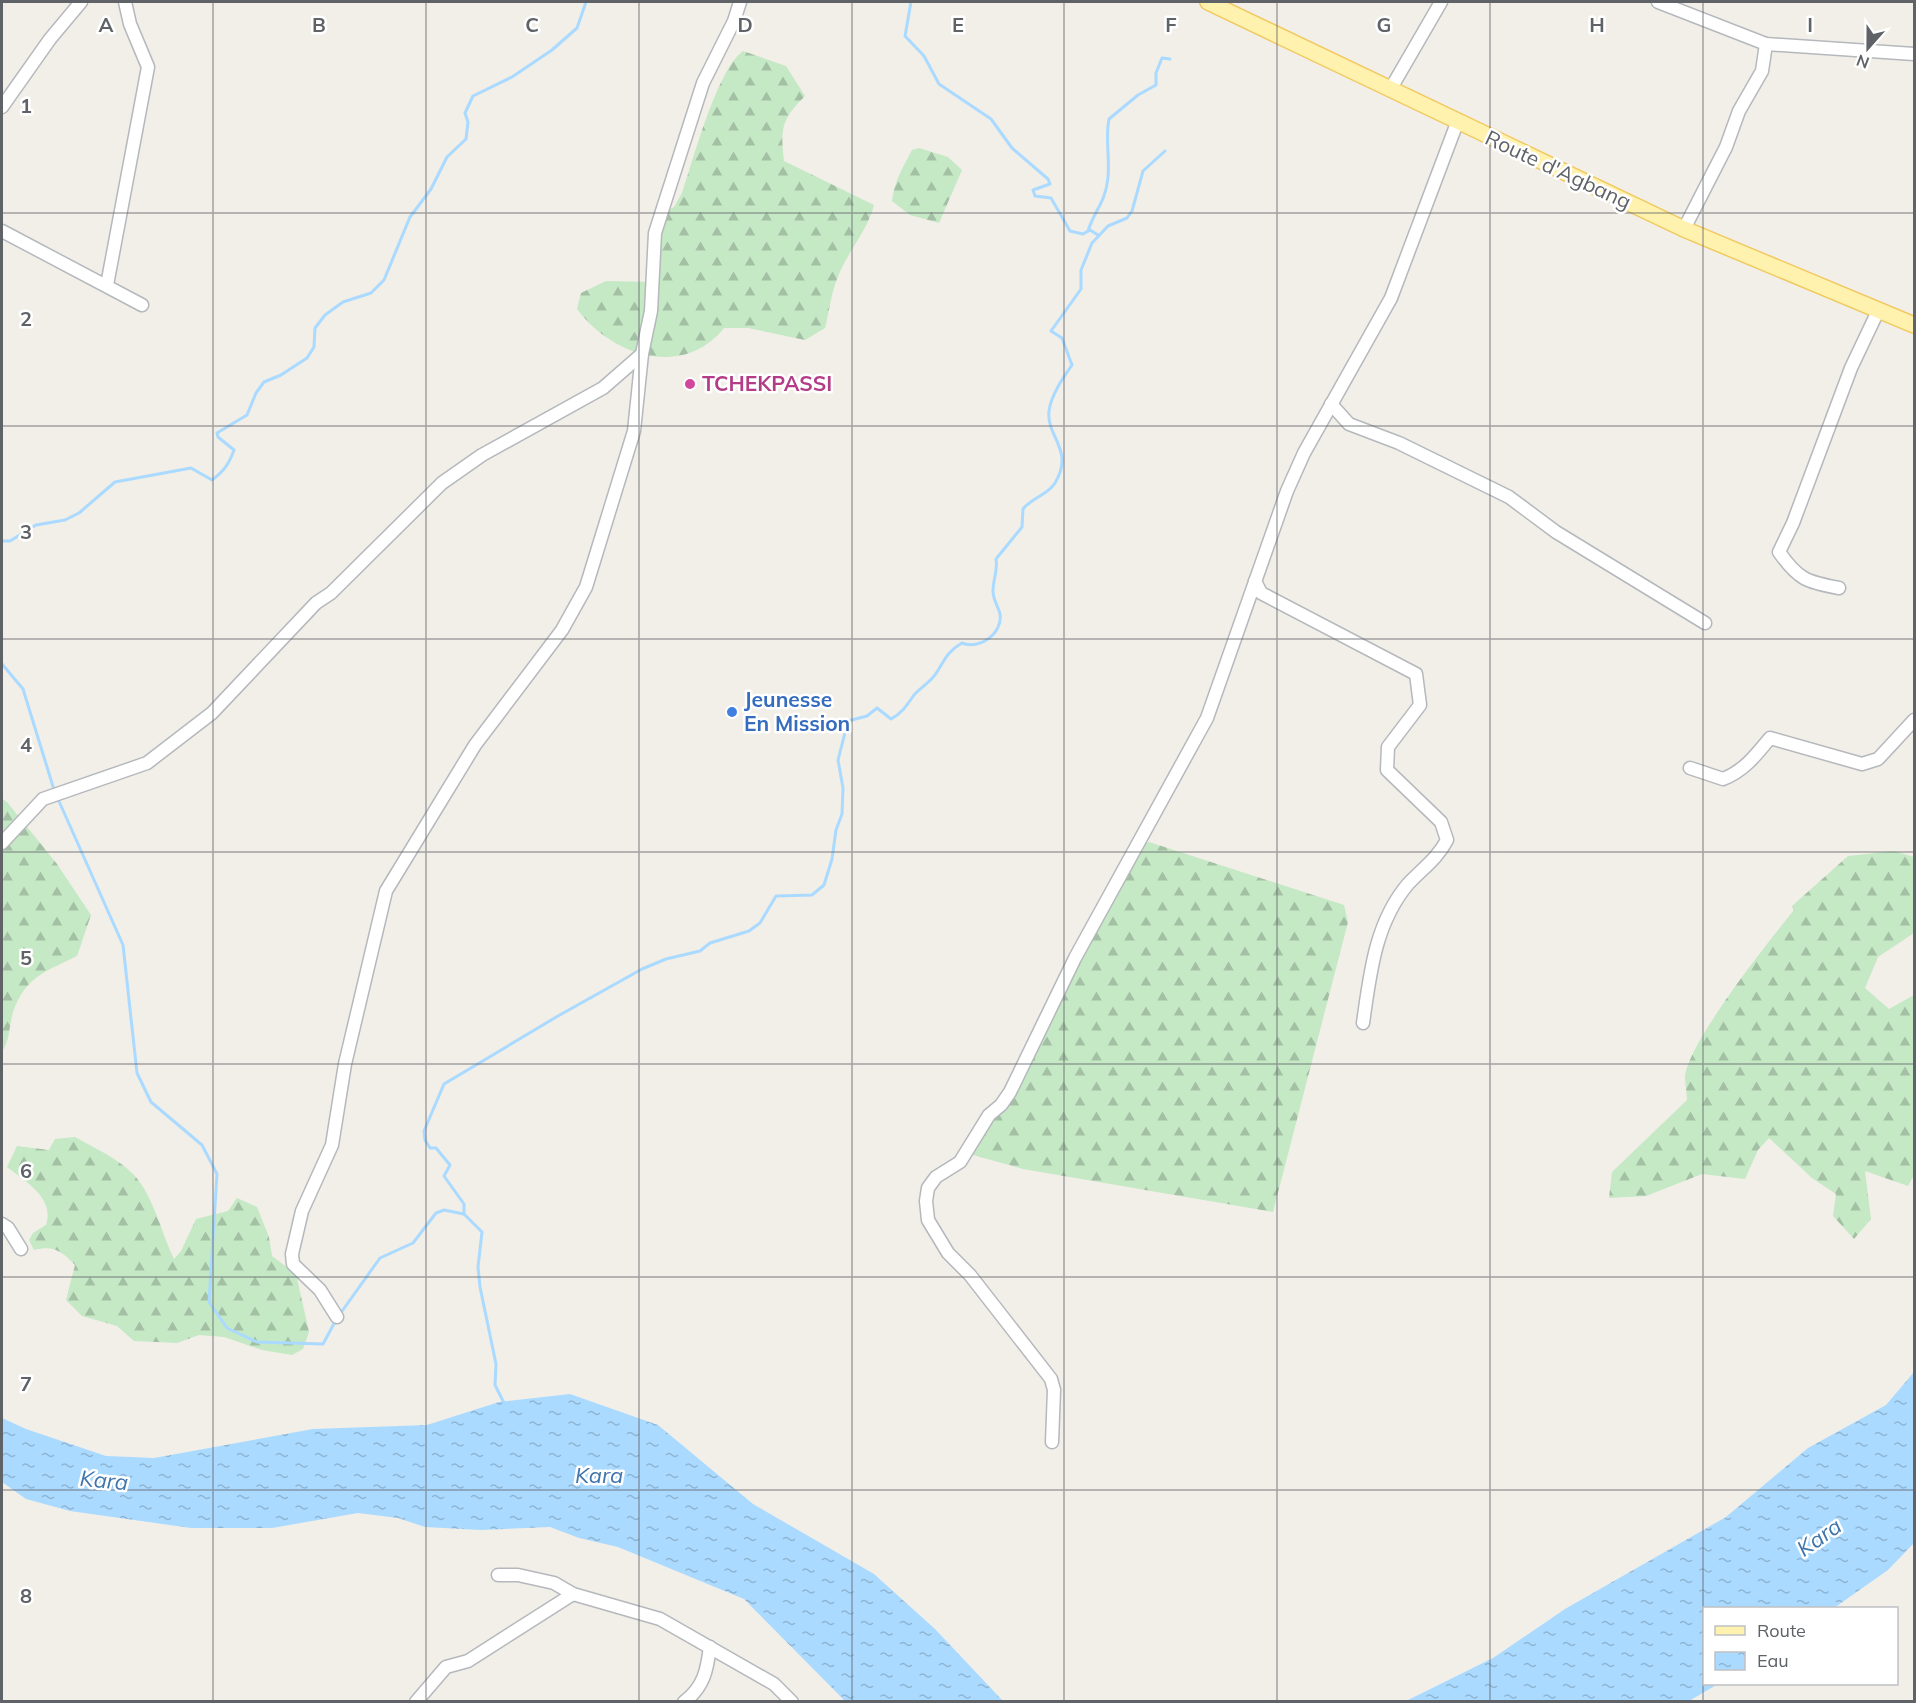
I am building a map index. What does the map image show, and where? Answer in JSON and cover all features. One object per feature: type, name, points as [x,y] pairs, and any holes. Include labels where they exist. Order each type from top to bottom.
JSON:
[{"type":"main road","name":"Route d'Agbang","points":[[1208,2],[1457,123],[1684,229],[1914,325]]},
{"type":"street","points":[[2,107],[55,33],[81,2]]},
{"type":"street","points":[[107,285],[148,67],[130,24],[125,2]]},
{"type":"street","points":[[337,1317],[320,1290],[292,1264],[292,1254],[306,1199],[332,1145],[345,1064],[386,891],[475,745],[562,630],[585,586],[634,431],[642,354],[651,311],[655,233],[703,83],[735,21],[740,2]]},
{"type":"street","points":[[1390,90],[1441,2]]},
{"type":"street","points":[[1658,2],[1766,44],[1914,54]]},
{"type":"street","points":[[1684,229],[1726,147],[1739,111],[1762,71],[1766,44]]},
{"type":"street","points":[[1052,1442],[1054,1390],[1051,1378],[970,1275],[948,1253],[928,1221],[926,1201],[928,1188],[936,1177],[960,1162],[989,1115],[1001,1105],[1010,1092],[1075,958],[1206,718],[1287,491],[1304,453],[1391,298],[1457,123]]},
{"type":"street","points":[[2,231],[142,305]]},
{"type":"street","points":[[1839,588],[1807,582],[1792,570],[1779,552],[1794,523],[1851,368],[1878,311]]},
{"type":"street","points":[[2,843],[43,799],[147,763],[212,713],[316,603],[331,593],[442,483],[482,455],[603,388],[642,354]]},
{"type":"street","points":[[1331,404],[1349,424],[1399,443],[1509,497],[1556,532],[1705,623]]},
{"type":"street","points":[[1255,581],[1261,593],[1332,633],[1416,674],[1420,705],[1388,747],[1387,770],[1441,822],[1447,840],[1440,855],[1408,884],[1388,912],[1376,945],[1363,1023]]},
{"type":"street","points":[[1690,768],[1723,779],[1736,774],[1750,762],[1770,738],[1862,764],[1878,759],[1914,720]]},
{"type":"street","points":[[2,1224],[9,1228],[21,1249]]},
{"type":"street","points":[[498,1575],[518,1575],[554,1583],[573,1594],[660,1619],[774,1684],[792,1701]]},
{"type":"street","points":[[416,1701],[446,1666],[468,1661],[573,1594]]},
{"type":"street","points":[[684,1701],[696,1693],[704,1680],[710,1647]]},
{"type":"green space","points":[[743,51],[786,66],[805,96],[791,111],[784,125],[782,140],[784,161],[874,205],[871,215],[837,279],[825,328],[805,340],[748,328],[724,328],[707,344],[688,353],[668,357],[648,355],[627,349],[608,339],[577,309],[581,293],[606,281],[654,282],[654,263],[665,212],[674,207],[682,193],[715,95],[733,61]]},
{"type":"green space","points":[[919,148],[948,157],[962,170],[939,223],[910,215],[892,201],[905,162],[912,150]]},
{"type":"green space","points":[[2,799],[7,802],[57,864],[91,915],[77,956],[46,971],[24,990],[13,1012],[8,1038],[2,1052]]},
{"type":"green space","points":[[1149,842],[1344,905],[1348,922],[1273,1212],[1023,1169],[973,1155],[990,1118],[1038,1040],[1140,845]]},
{"type":"green space","points":[[1894,851],[1914,857],[1914,933],[1878,957],[1865,988],[1889,1009],[1914,995],[1914,1175],[1908,1186],[1865,1171],[1871,1219],[1854,1239],[1833,1216],[1836,1194],[1812,1178],[1769,1138],[1758,1150],[1745,1179],[1702,1174],[1646,1196],[1609,1198],[1612,1172],[1687,1100],[1685,1077],[1700,1040],[1732,992],[1794,910],[1792,906],[1848,856]]},
{"type":"green space","points":[[75,1137],[113,1158],[134,1175],[152,1204],[174,1259],[181,1251],[196,1219],[228,1211],[237,1198],[257,1207],[269,1237],[272,1256],[296,1274],[309,1332],[303,1349],[292,1355],[262,1350],[224,1337],[199,1335],[177,1343],[134,1341],[117,1326],[82,1316],[66,1300],[75,1265],[57,1250],[47,1248],[34,1250],[29,1240],[33,1233],[46,1225],[48,1215],[43,1199],[30,1185],[7,1167],[17,1146],[49,1150],[55,1139]]},
{"type":"water","name":"Kara","points":[[1914,1372],[1914,1543],[1888,1570],[1835,1607],[1703,1607],[1703,1685],[1716,1685],[1689,1701],[1406,1701],[1493,1658],[1565,1609],[1726,1517],[1808,1448],[1886,1405]]},
{"type":"water","name":"Kara","points":[[570,1394],[658,1425],[753,1504],[874,1574],[935,1629],[1003,1701],[845,1701],[744,1599],[618,1547],[579,1538],[550,1527],[481,1530],[425,1527],[398,1518],[358,1513],[272,1528],[191,1528],[70,1511],[26,1499],[2,1482],[2,1418],[26,1429],[106,1456],[154,1458],[313,1429],[427,1425],[499,1402]]},
{"type":"waterway","points":[[2,541],[10,541],[36,525],[65,520],[79,513],[115,482],[191,468],[212,480],[220,473],[234,450],[218,437],[217,433],[247,415],[256,393],[264,382],[281,375],[307,358],[314,347],[315,328],[325,315],[343,302],[371,293],[384,280],[410,217],[431,189],[447,157],[466,139],[468,122],[465,113],[473,96],[512,77],[552,50],[577,28],[586,2]]},
{"type":"waterway","points":[[911,2],[905,36],[924,56],[939,84],[991,119],[1012,148],[1048,179],[1050,184],[1033,190],[1035,196],[1051,198],[1070,231],[1083,234],[1090,230],[1098,235]]},
{"type":"waterway","points":[[1088,231],[1107,186],[1109,119],[1138,95],[1156,85],[1156,73],[1162,58],[1170,59]]},
{"type":"waterway","points":[[464,1214],[464,1204],[444,1176],[450,1165],[436,1148],[430,1148],[425,1140],[424,1131],[444,1084],[642,969],[666,959],[700,951],[710,943],[749,931],[760,923],[776,896],[812,895],[824,885],[832,859],[836,830],[842,814],[843,788],[838,760],[848,721],[867,716],[877,708],[891,719],[895,717],[932,679],[953,649],[962,643],[976,644],[989,639],[998,628],[1000,614],[993,591],[996,559],[1022,527],[1023,509],[1055,483],[1062,461],[1051,429],[1049,411],[1055,393],[1072,365],[1062,338],[1051,331],[1081,289],[1081,270],[1092,243],[1108,226],[1127,218],[1132,211],[1143,171],[1165,151]]},
{"type":"waterway","points":[[2,664],[23,689],[55,793]]},
{"type":"waterway","points":[[58,799],[123,945],[137,1073],[151,1102],[202,1145],[217,1174],[209,1302],[227,1328],[257,1342],[323,1344],[336,1320]]},
{"type":"waterway","points":[[340,1314],[380,1258],[413,1243],[436,1213],[444,1210],[464,1214],[482,1232],[478,1267],[480,1287],[496,1364],[495,1385],[504,1403]]},
{"type":"place","name":"TCHEKPASSI","points":[[690,384]]},
{"type":"place","name":"Jeunesse En Mission","points":[[732,712]]}]
